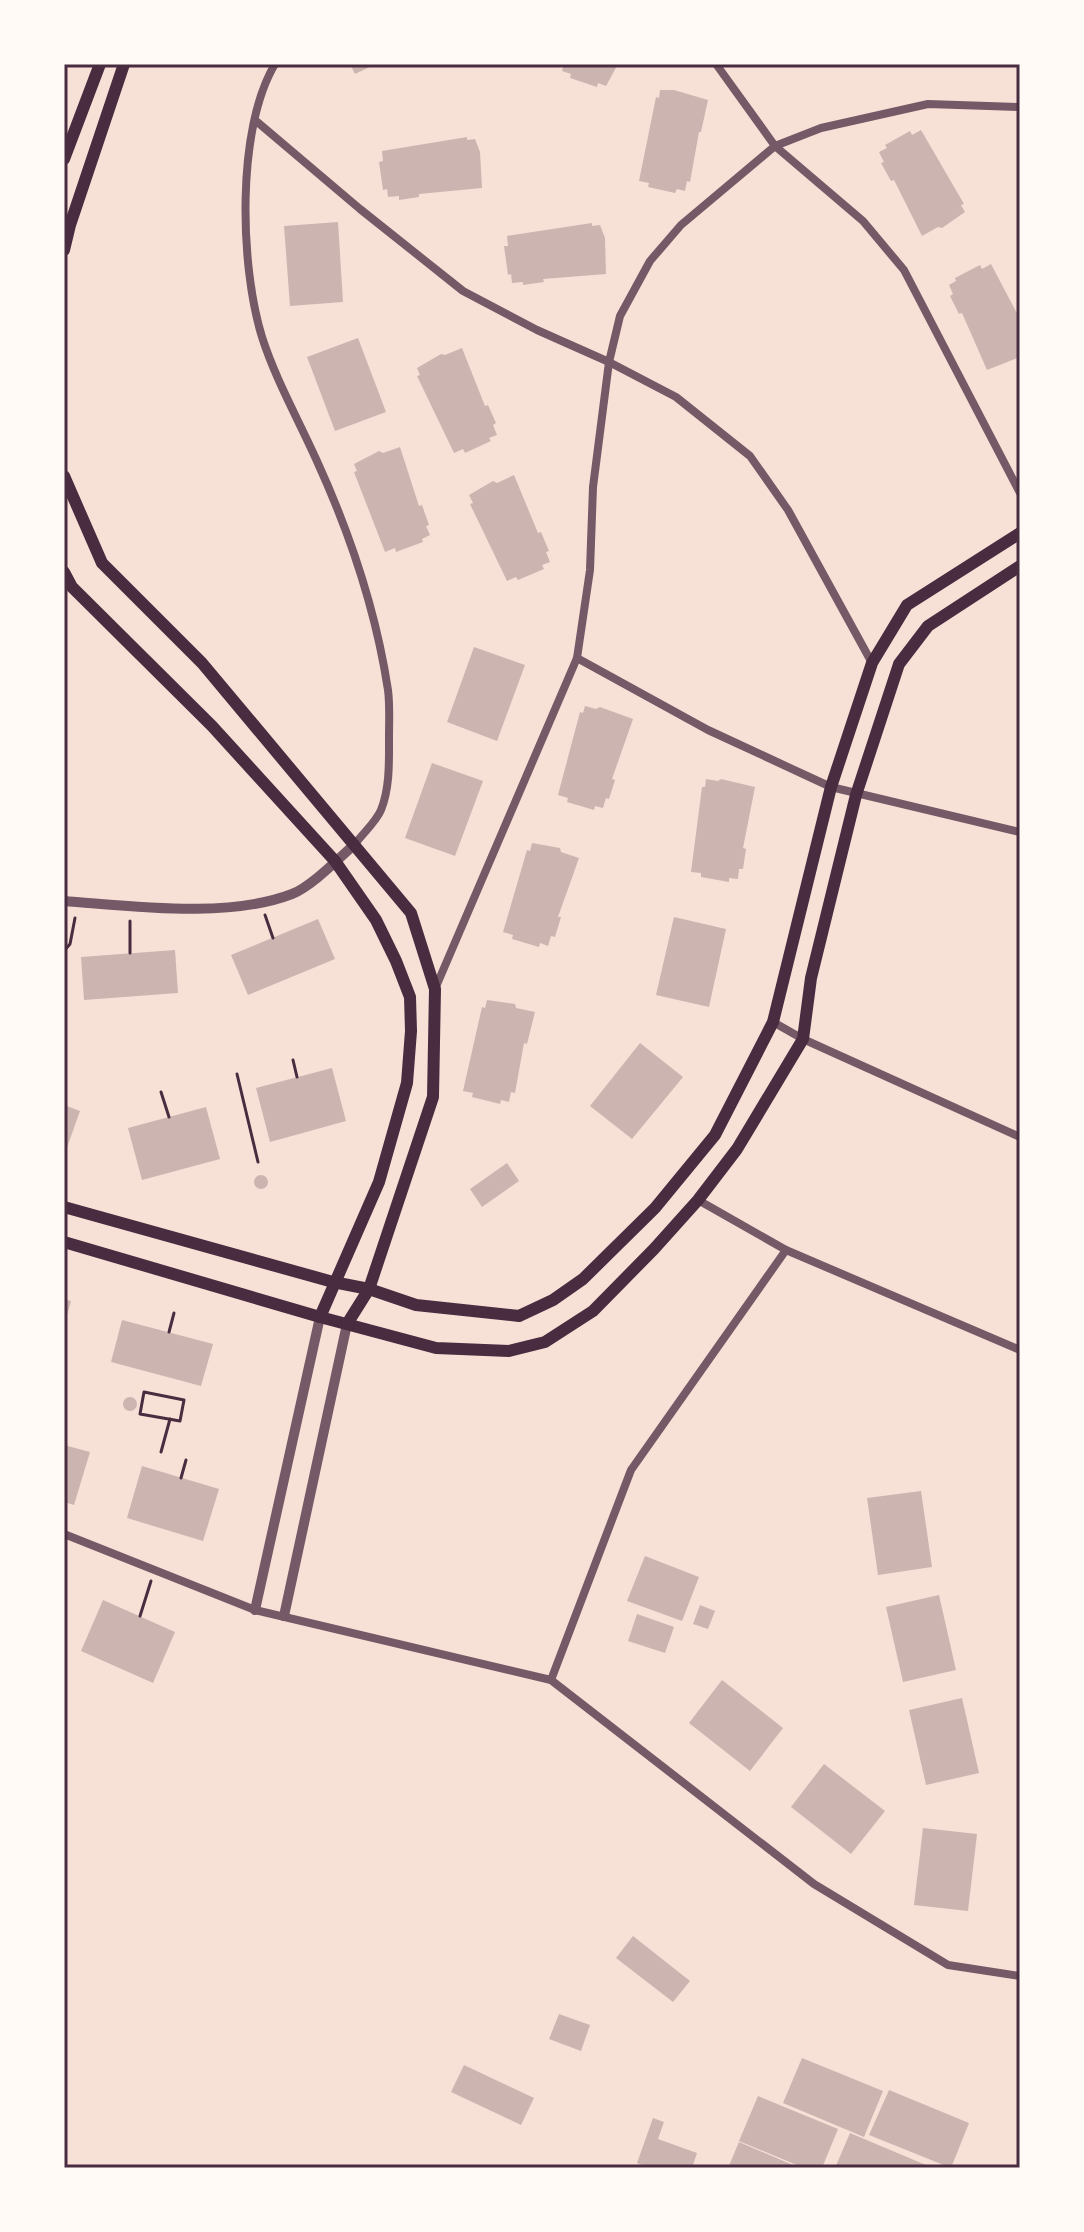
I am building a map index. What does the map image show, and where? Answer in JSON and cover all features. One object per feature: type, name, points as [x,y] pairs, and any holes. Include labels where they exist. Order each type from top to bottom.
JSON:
[{"type":"main road","points":[[64,159],[100,64]]},
{"type":"main road","points":[[64,250],[124,64]]},
{"type":"main road","points":[[64,476],[102,563],[202,663],[411,913],[435,989],[433,1097],[369,1289],[347,1324]]},
{"type":"main road","points":[[64,1207],[333,1282],[369,1289],[416,1305],[519,1316],[553,1300],[583,1279],[655,1208],[715,1135],[773,1022],[831,787],[872,663],[907,605],[1020,533]]},
{"type":"main road","points":[[64,1242],[436,1348],[509,1351],[545,1342],[593,1311],[698,1200],[737,1149],[803,1039],[811,978],[856,795],[899,664],[928,626],[1020,566]]},
{"type":"main road","points":[[64,572],[72,587],[212,726],[335,861],[376,920],[410,997],[407,1083],[379,1182],[320,1317]]},
{"type":"street","points":[[64,901],[170,908],[260,903],[295,893],[355,844],[381,811],[389,773],[389,693],[376,627],[321,469],[262,337],[250,276],[245,176],[255,120],[269,73],[275,64]]},
{"type":"street","points":[[716,64],[775,146],[863,221],[904,270],[1020,493]]},
{"type":"street","points":[[435,989],[577,658],[590,570],[593,487],[609,362],[620,316],[650,261],[681,225],[775,146],[821,128],[928,104],[1020,107]]},
{"type":"street","points":[[255,120],[463,291],[676,397],[750,456],[788,510],[872,663]]},
{"type":"street","points":[[577,658],[708,730],[831,787],[1020,832]]},
{"type":"street","points":[[773,1022],[803,1039],[1020,1137]]},
{"type":"street","points":[[698,1200],[786,1250],[1020,1350]]},
{"type":"street","points":[[551,1680],[631,1470],[786,1250]]},
{"type":"street","points":[[255,1610],[320,1317]]},
{"type":"street","points":[[284,1616],[347,1324]]},
{"type":"street","points":[[64,1534],[255,1610],[551,1680],[814,1884],[948,1965],[1020,1976]]},
{"type":"path","points":[[64,951],[70,944],[78,902]]},
{"type":"path","points":[[260,903],[273,938]]},
{"type":"path","points":[[129,906],[130,953]]},
{"type":"path","points":[[293,1060],[297,1077]]},
{"type":"path","points":[[237,1074],[258,1162]]},
{"type":"path","points":[[161,1092],[169,1117]]},
{"type":"path","points":[[169,1332],[174,1313]]},
{"type":"path","points":[[144,1392],[184,1400],[180,1421],[170,1419],[140,1414],[139,1405],[144,1392]]},
{"type":"path","points":[[161,1452],[170,1419]]},
{"type":"path","points":[[181,1478],[186,1460]]},
{"type":"path","points":[[140,1616],[154,1570]]},
{"type":"building","points":[[350,64],[376,64],[355,74]]},
{"type":"building","points":[[564,64],[618,64],[606,86],[598,83],[597,87],[570,78],[571,74],[562,71]]},
{"type":"building","points":[[660,90],[674,90],[708,100],[690,182],[687,181],[685,191],[677,189],[675,193],[648,187],[649,183],[639,181]]},
{"type":"building","points":[[921,130],[964,204],[961,205],[965,212],[942,228],[938,227],[922,236],[894,180],[891,181],[881,163],[884,162],[879,152],[887,148],[885,145],[910,131],[912,135]]},
{"type":"building","points":[[467,137],[467,140],[475,139],[480,152],[482,188],[419,194],[419,197],[399,200],[399,196],[388,197],[387,189],[383,190],[379,162],[383,161],[382,151]]},
{"type":"building","points":[[338,222],[343,302],[290,306],[284,226]]},
{"type":"building","points":[[592,223],[592,226],[600,225],[605,238],[606,274],[543,279],[544,282],[523,285],[523,282],[512,283],[504,246],[508,246],[507,236]]},
{"type":"building","points":[[991,264],[1020,319],[1020,357],[987,370],[962,313],[959,314],[950,296],[953,294],[949,285],[956,281],[955,278],[980,265],[982,269]]},
{"type":"building","points":[[358,338],[386,412],[335,431],[307,357]]},
{"type":"building","points":[[462,348],[485,406],[488,405],[496,423],[493,425],[497,435],[465,453],[463,449],[454,453],[417,376],[420,375],[417,368],[441,354]]},
{"type":"building","points":[[400,447],[430,535],[422,539],[423,542],[396,552],[395,548],[385,552],[354,472],[357,471],[354,464],[379,451],[383,453]]},
{"type":"building","points":[[514,475],[538,533],[541,532],[549,551],[546,552],[550,562],[542,565],[544,569],[518,580],[516,577],[507,581],[470,504],[473,503],[469,495],[493,481],[497,483]]},
{"type":"building","points":[[474,647],[525,665],[497,741],[447,722]]},
{"type":"building","points":[[585,706],[600,707],[633,719],[612,779],[615,780],[609,799],[606,798],[603,808],[595,806],[594,810],[567,802],[568,798],[558,795],[580,712],[583,713]]},
{"type":"building","points":[[432,763],[483,781],[455,856],[405,838]]},
{"type":"building","points":[[706,779],[721,779],[755,787],[743,848],[746,849],[743,869],[739,869],[738,879],[729,878],[729,882],[691,872],[702,787],[705,787]]},
{"type":"building","points":[[532,843],[560,848],[561,852],[579,858],[558,917],[561,917],[555,937],[551,936],[548,946],[540,943],[539,947],[512,939],[513,935],[503,932],[527,850],[530,851]]},
{"type":"building","points":[[674,917],[726,929],[709,1007],[656,995]]},
{"type":"building","points":[[318,919],[335,959],[248,995],[231,955]]},
{"type":"building","points":[[175,950],[178,993],[84,1000],[81,957]]},
{"type":"building","points":[[487,1000],[515,1004],[516,1008],[535,1012],[527,1044],[524,1043],[515,1093],[511,1092],[509,1102],[501,1100],[500,1104],[472,1097],[473,1093],[463,1091],[482,1007],[485,1008]]},
{"type":"building","points":[[640,1043],[683,1077],[632,1139],[590,1106]]},
{"type":"building","points":[[332,1068],[346,1121],[270,1142],[256,1088]]},
{"type":"building","points":[[64,1105],[80,1111],[64,1156]]},
{"type":"building","points":[[206,1107],[220,1159],[142,1180],[128,1128]]},
{"type":"building","points":[[507,1163],[519,1181],[482,1207],[470,1189]]},
{"type":"building","points":[[261,1175],[268,1182],[261,1189],[254,1182]]},
{"type":"building","points":[[64,1299],[71,1301],[65,1323],[64,1322]]},
{"type":"building","points":[[122,1320],[213,1344],[201,1386],[111,1362]]},
{"type":"building","points":[[130,1397],[137,1404],[130,1411],[123,1404]]},
{"type":"building","points":[[64,1445],[90,1452],[74,1505],[64,1502]]},
{"type":"building","points":[[142,1466],[219,1489],[203,1541],[127,1518]]},
{"type":"building","points":[[921,1491],[932,1567],[878,1575],[867,1498]]},
{"type":"building","points":[[645,1556],[699,1577],[682,1621],[627,1601]]},
{"type":"building","points":[[939,1595],[956,1670],[903,1682],[886,1607]]},
{"type":"building","points":[[103,1600],[175,1632],[153,1683],[81,1651]]},
{"type":"building","points":[[700,1605],[715,1611],[708,1629],[693,1624]]},
{"type":"building","points":[[637,1614],[674,1627],[665,1653],[628,1641]]},
{"type":"building","points":[[722,1680],[783,1728],[750,1771],[689,1723]]},
{"type":"building","points":[[962,1698],[979,1773],[926,1785],[909,1710]]},
{"type":"building","points":[[824,1764],[885,1811],[851,1854],[791,1807]]},
{"type":"building","points":[[923,1828],[977,1834],[968,1911],[914,1905]]},
{"type":"building","points":[[633,1936],[690,1981],[673,2002],[616,1958]]},
{"type":"building","points":[[559,2014],[590,2025],[581,2051],[549,2039]]},
{"type":"building","points":[[802,2058],[883,2091],[864,2137],[783,2103]]},
{"type":"building","points":[[464,2065],[534,2098],[521,2125],[451,2092]]},
{"type":"building","points":[[889,2090],[969,2123],[951,2168],[869,2135]]},
{"type":"building","points":[[758,2096],[838,2129],[822,2168],[804,2168],[739,2141]]},
{"type":"building","points":[[653,2118],[664,2122],[658,2139],[697,2153],[692,2168],[649,2168],[637,2163]]},
{"type":"building","points":[[850,2133],[933,2168],[835,2168]]},
{"type":"building","points":[[739,2142],[800,2168],[728,2168]]}]
